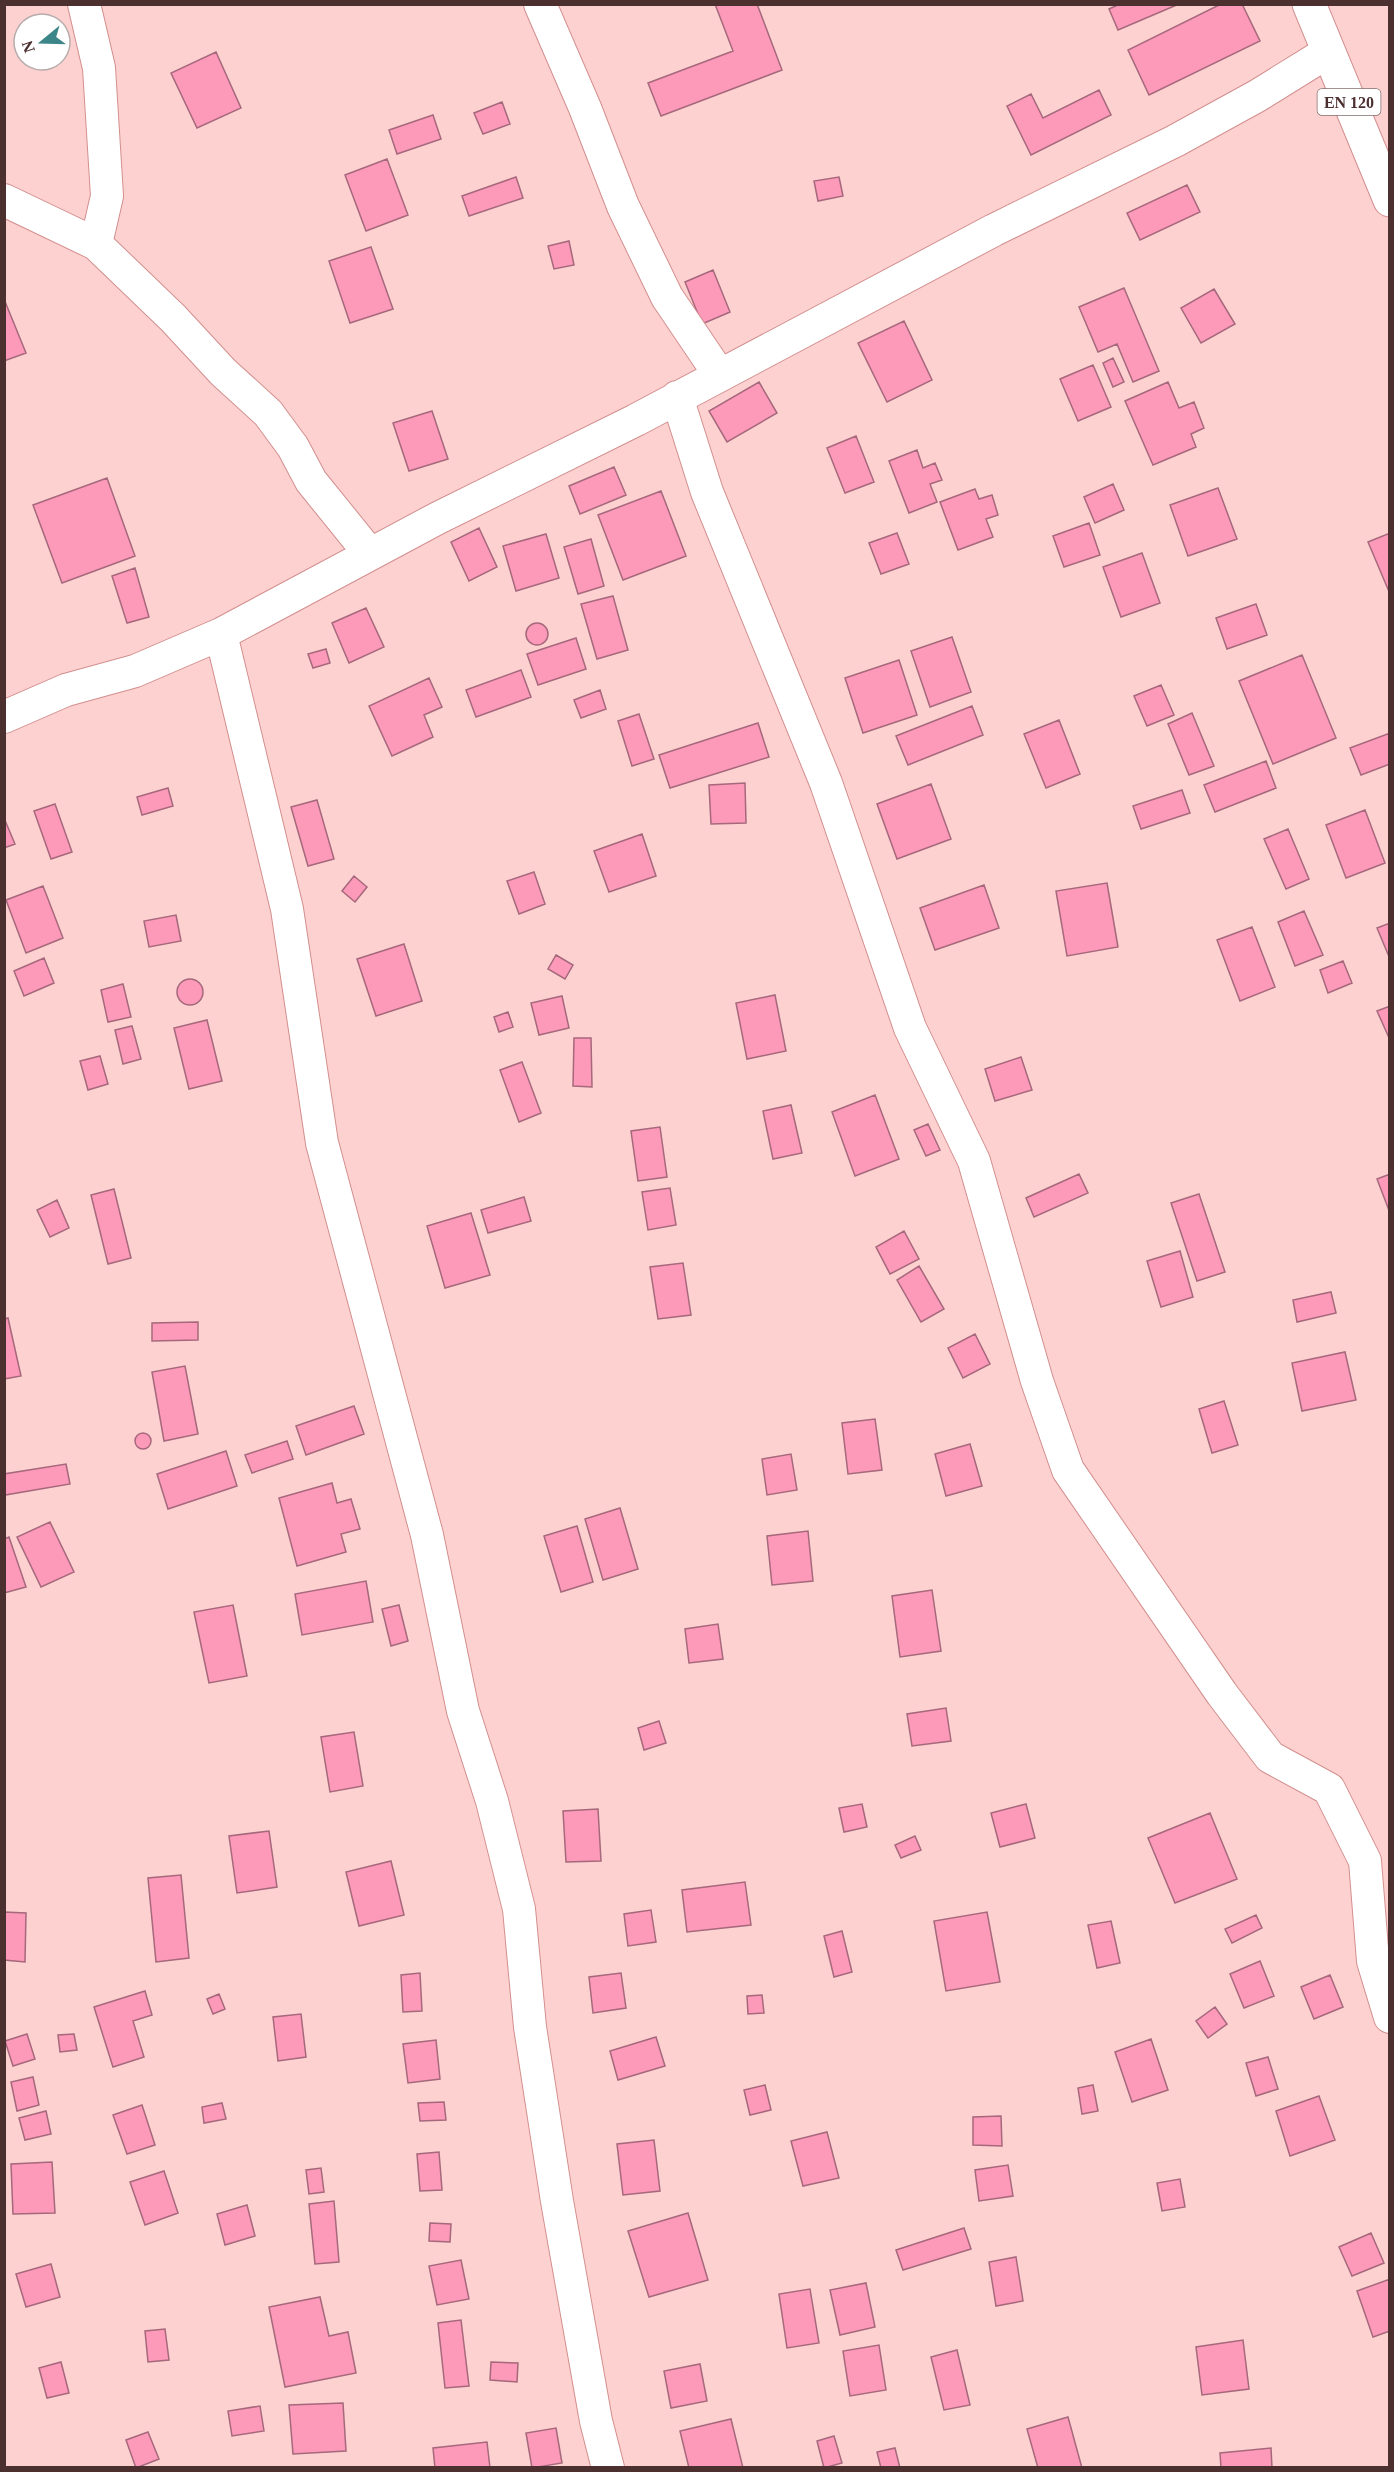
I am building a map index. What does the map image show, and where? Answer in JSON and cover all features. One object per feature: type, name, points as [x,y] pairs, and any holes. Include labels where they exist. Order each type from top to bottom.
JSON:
[{"type":"main road","name":"EN 120","points":[[1309,4],[1389,200]]},
{"type":"street","points":[[84,4],[99,68],[106,196],[96,244]]},
{"type":"street","points":[[540,4],[585,108],[622,206],[667,297],[719,375]]},
{"type":"street","points":[[4,717],[66,690],[135,671],[221,634],[458,507],[636,420],[994,230],[1175,141],[1257,96],[1328,52]]},
{"type":"street","points":[[4,200],[96,244],[173,318],[223,372],[268,414],[293,447],[311,481],[370,554]]},
{"type":"street","points":[[677,397],[707,492],[826,783],[910,1028],[974,1161],[1037,1381],[1068,1470],[1222,1694],[1270,1757],[1329,1789],[1365,1861],[1373,1961],[1389,2017]]},
{"type":"street","points":[[221,634],[287,909],[322,1143],[427,1534],[463,1711],[492,1801],[519,1909],[530,2027],[552,2167],[581,2342],[596,2421],[608,2468]]},
{"type":"building","points":[[715,4],[757,4],[782,70],[661,116],[648,83],[733,51]]},
{"type":"building","points":[[1120,4],[1179,4],[1118,30],[1109,9]]},
{"type":"building","points":[[1221,4],[1242,4],[1260,41],[1149,95],[1128,50]]},
{"type":"building","points":[[216,52],[241,108],[197,128],[171,73]]},
{"type":"building","points":[[1099,90],[1111,115],[1031,155],[1007,106],[1031,94],[1043,118]]},
{"type":"building","points":[[502,102],[510,124],[483,134],[474,113]]},
{"type":"building","points":[[433,115],[441,139],[397,154],[389,130]]},
{"type":"building","points":[[387,159],[408,215],[366,231],[345,175]]},
{"type":"building","points":[[516,177],[523,198],[469,216],[462,196]]},
{"type":"building","points":[[839,177],[843,196],[818,201],[814,181]]},
{"type":"building","points":[[1187,185],[1200,212],[1140,240],[1127,213]]},
{"type":"building","points":[[569,241],[574,265],[554,269],[548,246]]},
{"type":"building","points":[[371,247],[393,309],[350,323],[329,261]]},
{"type":"building","points":[[713,270],[730,312],[702,324],[685,282]]},
{"type":"building","points":[[1124,288],[1159,371],[1133,382],[1117,344],[1098,352],[1079,307]]},
{"type":"building","points":[[1214,289],[1235,324],[1201,343],[1181,308]]},
{"type":"building","points":[[4,299],[26,353],[4,361]]},
{"type":"building","points":[[904,321],[932,380],[887,402],[858,343]]},
{"type":"building","points":[[1113,358],[1124,382],[1113,387],[1103,363]]},
{"type":"building","points":[[1093,365],[1111,407],[1078,421],[1060,379]]},
{"type":"building","points":[[759,382],[777,413],[727,442],[709,411]]},
{"type":"building","points":[[1168,382],[1179,408],[1194,402],[1204,428],[1191,434],[1196,447],[1153,465],[1125,401]]},
{"type":"building","points":[[432,411],[448,459],[409,471],[393,423]]},
{"type":"building","points":[[856,436],[874,482],[845,493],[827,448]]},
{"type":"building","points":[[917,450],[923,468],[935,463],[942,480],[930,484],[937,502],[909,513],[889,461]]},
{"type":"building","points":[[614,467],[626,495],[580,514],[569,486]]},
{"type":"building","points":[[107,478],[135,556],[62,583],[33,505]]},
{"type":"building","points":[[1113,484],[1124,510],[1095,523],[1084,497]]},
{"type":"building","points":[[1218,488],[1237,539],[1188,556],[1170,505]]},
{"type":"building","points":[[975,489],[979,499],[992,495],[998,515],[986,519],[993,537],[958,550],[940,502]]},
{"type":"building","points":[[661,491],[686,556],[623,580],[598,515]]},
{"type":"building","points":[[1089,523],[1100,555],[1064,567],[1053,536]]},
{"type":"building","points":[[479,528],[497,567],[469,581],[451,542]]},
{"type":"building","points":[[897,533],[909,564],[881,574],[869,543]]},
{"type":"building","points":[[1390,533],[1390,594],[1368,542]]},
{"type":"building","points":[[546,534],[559,578],[516,591],[503,546]]},
{"type":"building","points":[[591,539],[604,586],[578,594],[564,547]]},
{"type":"building","points":[[1142,553],[1160,603],[1121,617],[1103,567]]},
{"type":"building","points":[[135,568],[149,617],[127,623],[112,576]]},
{"type":"building","points":[[613,596],[628,650],[597,659],[581,604]]},
{"type":"building","points":[[1256,604],[1267,635],[1227,649],[1216,618]]},
{"type":"building","points":[[366,608],[384,647],[349,663],[332,623]]},
{"type":"building","points":[[537,623],[545,626],[548,634],[545,642],[537,645],[529,642],[526,634],[529,626]]},
{"type":"building","points":[[952,637],[971,692],[930,707],[911,651]]},
{"type":"building","points":[[576,638],[586,669],[538,685],[527,654]]},
{"type":"building","points":[[326,649],[330,663],[313,668],[308,654]]},
{"type":"building","points":[[1302,655],[1336,738],[1273,764],[1239,681]]},
{"type":"building","points":[[899,660],[917,715],[863,733],[845,678]]},
{"type":"building","points":[[521,670],[531,697],[476,717],[466,690]]},
{"type":"building","points":[[429,678],[442,707],[424,715],[433,737],[392,756],[369,706]]},
{"type":"building","points":[[1161,685],[1174,715],[1147,726],[1134,696]]},
{"type":"building","points":[[600,690],[606,709],[581,718],[574,700]]},
{"type":"building","points":[[972,706],[983,735],[908,765],[896,736]]},
{"type":"building","points":[[1192,713],[1214,766],[1189,775],[1168,724]]},
{"type":"building","points":[[639,714],[654,759],[632,766],[618,721]]},
{"type":"building","points":[[1059,720],[1080,774],[1046,788],[1024,734]]},
{"type":"building","points":[[758,723],[769,757],[670,788],[659,755]]},
{"type":"building","points":[[1390,733],[1390,764],[1361,775],[1350,748]]},
{"type":"building","points":[[1266,761],[1276,788],[1215,812],[1204,785]]},
{"type":"building","points":[[745,783],[746,823],[711,824],[709,785]]},
{"type":"building","points":[[931,784],[951,839],[897,859],[877,804]]},
{"type":"building","points":[[168,788],[173,806],[142,815],[137,797]]},
{"type":"building","points":[[1182,790],[1190,813],[1141,829],[1133,806]]},
{"type":"building","points":[[317,800],[334,859],[308,866],[291,807]]},
{"type":"building","points":[[55,804],[72,852],[51,859],[34,811]]},
{"type":"building","points":[[1365,810],[1385,863],[1346,878],[1326,825]]},
{"type":"building","points":[[4,818],[15,844],[4,848]]},
{"type":"building","points":[[1288,829],[1309,879],[1286,889],[1264,839]]},
{"type":"building","points":[[642,834],[656,876],[609,892],[594,851]]},
{"type":"building","points":[[534,872],[545,904],[519,914],[507,881]]},
{"type":"building","points":[[354,876],[367,887],[355,902],[342,891]]},
{"type":"building","points":[[1107,883],[1118,947],[1067,956],[1056,891]]},
{"type":"building","points":[[984,885],[999,928],[935,950],[920,908]]},
{"type":"building","points":[[43,886],[63,938],[26,953],[6,900]]},
{"type":"building","points":[[1304,911],[1323,955],[1295,966],[1278,922]]},
{"type":"building","points":[[176,915],[181,941],[149,947],[144,921]]},
{"type":"building","points":[[1390,923],[1390,959],[1377,928]]},
{"type":"building","points":[[1252,927],[1275,987],[1240,1001],[1217,940]]},
{"type":"building","points":[[404,944],[422,1001],[376,1016],[357,959]]},
{"type":"building","points":[[556,955],[573,965],[565,979],[548,969]]},
{"type":"building","points":[[44,958],[54,983],[24,996],[14,971]]},
{"type":"building","points":[[1343,961],[1352,983],[1328,993],[1320,970]]},
{"type":"building","points":[[190,979],[199,983],[203,992],[199,1001],[190,1005],[181,1001],[177,992],[181,983]]},
{"type":"building","points":[[123,984],[131,1017],[108,1022],[101,990]]},
{"type":"building","points":[[775,995],[786,1051],[747,1059],[736,1003]]},
{"type":"building","points":[[562,996],[569,1028],[539,1035],[531,1003]]},
{"type":"building","points":[[1390,1006],[1390,1040],[1377,1011]]},
{"type":"building","points":[[508,1012],[513,1027],[499,1032],[494,1017]]},
{"type":"building","points":[[207,1020],[222,1081],[189,1089],[174,1028]]},
{"type":"building","points":[[132,1026],[141,1059],[123,1064],[115,1030]]},
{"type":"building","points":[[574,1038],[591,1038],[592,1087],[573,1086]]},
{"type":"building","points":[[100,1056],[108,1084],[88,1090],[80,1061]]},
{"type":"building","points":[[1021,1057],[1032,1090],[995,1101],[985,1069]]},
{"type":"building","points":[[522,1062],[541,1113],[519,1122],[500,1070]]},
{"type":"building","points":[[875,1095],[899,1159],[855,1176],[832,1112]]},
{"type":"building","points":[[791,1105],[802,1153],[773,1159],[763,1111]]},
{"type":"building","points":[[928,1124],[940,1150],[926,1156],[914,1130]]},
{"type":"building","points":[[660,1127],[667,1177],[638,1181],[631,1131]]},
{"type":"building","points":[[1079,1174],[1088,1193],[1034,1217],[1026,1198]]},
{"type":"building","points":[[1390,1174],[1390,1213],[1377,1179]]},
{"type":"building","points":[[670,1188],[676,1225],[648,1230],[642,1192]]},
{"type":"building","points":[[114,1189],[131,1258],[108,1264],[91,1195]]},
{"type":"building","points":[[1199,1194],[1225,1272],[1197,1281],[1171,1203]]},
{"type":"building","points":[[524,1197],[531,1221],[488,1233],[481,1210]]},
{"type":"building","points":[[57,1200],[69,1228],[50,1237],[37,1210]]},
{"type":"building","points":[[471,1213],[490,1275],[445,1288],[427,1226]]},
{"type":"building","points":[[904,1231],[919,1259],[890,1274],[876,1247]]},
{"type":"building","points":[[1180,1251],[1193,1297],[1161,1307],[1147,1261]]},
{"type":"building","points":[[683,1263],[691,1315],[658,1319],[650,1267]]},
{"type":"building","points":[[919,1266],[944,1309],[921,1322],[897,1280]]},
{"type":"building","points":[[1331,1292],[1336,1313],[1297,1322],[1293,1300]]},
{"type":"building","points":[[8,1318],[21,1376],[4,1379],[4,1319]]},
{"type":"building","points":[[198,1322],[198,1340],[152,1341],[152,1323]]},
{"type":"building","points":[[975,1334],[990,1364],[963,1378],[948,1348]]},
{"type":"building","points":[[1345,1352],[1356,1400],[1302,1411],[1292,1363]]},
{"type":"building","points":[[185,1366],[198,1434],[164,1441],[152,1372]]},
{"type":"building","points":[[1224,1401],[1238,1445],[1212,1453],[1199,1409]]},
{"type":"building","points":[[354,1406],[364,1434],[306,1455],[296,1426]]},
{"type":"building","points":[[875,1419],[882,1470],[848,1474],[842,1423]]},
{"type":"building","points":[[143,1433],[151,1441],[143,1449],[135,1441]]},
{"type":"building","points":[[287,1441],[293,1459],[252,1473],[245,1455]]},
{"type":"building","points":[[970,1444],[982,1486],[946,1496],[935,1454]]},
{"type":"building","points":[[226,1451],[237,1486],[168,1509],[157,1474]]},
{"type":"building","points":[[791,1454],[797,1490],[767,1495],[762,1459]]},
{"type":"building","points":[[66,1464],[70,1484],[5,1495],[4,1474]]},
{"type":"building","points":[[332,1483],[337,1503],[351,1499],[360,1529],[341,1534],[346,1552],[297,1566],[279,1498]]},
{"type":"building","points":[[620,1508],[638,1569],[603,1580],[585,1519]]},
{"type":"building","points":[[50,1522],[74,1572],[41,1587],[17,1537]]},
{"type":"building","points":[[577,1526],[593,1582],[561,1592],[544,1536]]},
{"type":"building","points":[[808,1531],[813,1581],[772,1585],[767,1536]]},
{"type":"building","points":[[9,1537],[26,1587],[4,1593],[4,1539]]},
{"type":"building","points":[[366,1581],[373,1622],[302,1635],[295,1594]]},
{"type":"building","points":[[932,1590],[941,1651],[900,1657],[892,1596]]},
{"type":"building","points":[[233,1605],[247,1676],[209,1683],[194,1612]]},
{"type":"building","points":[[399,1605],[408,1641],[391,1646],[382,1609]]},
{"type":"building","points":[[718,1624],[723,1659],[689,1663],[685,1629]]},
{"type":"building","points":[[946,1708],[951,1741],[912,1746],[907,1714]]},
{"type":"building","points":[[659,1721],[666,1743],[644,1750],[638,1728]]},
{"type":"building","points":[[354,1732],[363,1786],[330,1792],[321,1737]]},
{"type":"building","points":[[862,1804],[867,1827],[844,1832],[839,1808]]},
{"type":"building","points":[[1026,1804],[1035,1838],[1000,1847],[991,1813]]},
{"type":"building","points":[[598,1809],[601,1861],[566,1862],[563,1811]]},
{"type":"building","points":[[1210,1813],[1237,1879],[1175,1903],[1148,1838]]},
{"type":"building","points":[[269,1831],[277,1887],[237,1893],[229,1836]]},
{"type":"building","points":[[915,1836],[921,1850],[901,1858],[895,1845]]},
{"type":"building","points":[[391,1861],[404,1915],[359,1926],[346,1872]]},
{"type":"building","points":[[181,1875],[189,1958],[156,1962],[148,1878]]},
{"type":"building","points":[[745,1882],[751,1925],[687,1932],[682,1890]]},
{"type":"building","points":[[651,1910],[656,1942],[628,1946],[624,1914]]},
{"type":"building","points":[[4,1912],[26,1913],[25,1962],[4,1960]]},
{"type":"building","points":[[987,1912],[1000,1982],[946,1991],[934,1921]]},
{"type":"building","points":[[1256,1915],[1262,1928],[1232,1943],[1225,1929]]},
{"type":"building","points":[[1111,1921],[1120,1963],[1097,1968],[1088,1925]]},
{"type":"building","points":[[842,1931],[852,1972],[834,1977],[824,1936]]},
{"type":"building","points":[[1260,1961],[1274,1996],[1244,2008],[1230,1974]]},
{"type":"building","points":[[420,1973],[422,2011],[403,2012],[401,1975]]},
{"type":"building","points":[[621,1973],[626,2008],[593,2013],[589,1977]]},
{"type":"building","points":[[1330,1975],[1343,2007],[1314,2019],[1301,1987]]},
{"type":"building","points":[[145,1991],[152,2015],[133,2021],[144,2057],[113,2067],[94,2007]]},
{"type":"building","points":[[219,1994],[225,2009],[213,2014],[207,1999]]},
{"type":"building","points":[[762,1995],[764,2013],[748,2014],[747,1996]]},
{"type":"building","points":[[1215,2007],[1227,2024],[1208,2038],[1196,2021]]},
{"type":"building","points":[[301,2014],[306,2057],[278,2061],[273,2017]]},
{"type":"building","points":[[27,2034],[35,2059],[13,2066],[5,2041]]},
{"type":"building","points":[[74,2034],[77,2050],[60,2052],[58,2035]]},
{"type":"building","points":[[656,2037],[665,2066],[618,2080],[610,2051]]},
{"type":"building","points":[[1151,2039],[1168,2090],[1132,2102],[1115,2052]]},
{"type":"building","points":[[436,2040],[440,2079],[408,2083],[403,2044]]},
{"type":"building","points":[[1268,2057],[1278,2089],[1256,2096],[1246,2063]]},
{"type":"building","points":[[33,2077],[39,2105],[17,2111],[11,2082]]},
{"type":"building","points":[[765,2085],[771,2110],[750,2115],[744,2090]]},
{"type":"building","points":[[1093,2085],[1098,2111],[1082,2114],[1078,2088]]},
{"type":"building","points":[[1319,2096],[1335,2140],[1290,2156],[1276,2111]]},
{"type":"building","points":[[444,2102],[446,2120],[420,2121],[418,2103]]},
{"type":"building","points":[[222,2103],[226,2119],[204,2123],[202,2107]]},
{"type":"building","points":[[142,2105],[155,2145],[127,2154],[113,2115]]},
{"type":"building","points":[[46,2111],[51,2134],[25,2140],[19,2118]]},
{"type":"building","points":[[1001,2116],[1002,2146],[973,2145],[973,2117]]},
{"type":"building","points":[[827,2132],[839,2178],[803,2186],[791,2141]]},
{"type":"building","points":[[654,2140],[660,2191],[623,2195],[617,2144]]},
{"type":"building","points":[[439,2152],[442,2190],[420,2191],[417,2154]]},
{"type":"building","points":[[52,2162],[55,2213],[13,2214],[11,2164]]},
{"type":"building","points":[[1008,2165],[1013,2196],[979,2201],[975,2170]]},
{"type":"building","points":[[321,2168],[324,2192],[309,2194],[306,2170]]},
{"type":"building","points":[[164,2171],[178,2213],[145,2225],[130,2182]]},
{"type":"building","points":[[1180,2179],[1185,2207],[1162,2211],[1157,2183]]},
{"type":"building","points":[[334,2201],[339,2262],[315,2264],[309,2204]]},
{"type":"building","points":[[247,2205],[255,2236],[225,2245],[217,2214]]},
{"type":"building","points":[[688,2213],[708,2280],[649,2297],[628,2231]]},
{"type":"building","points":[[430,2223],[451,2224],[450,2242],[429,2241]]},
{"type":"building","points":[[964,2228],[971,2249],[903,2270],[896,2250]]},
{"type":"building","points":[[1371,2233],[1384,2263],[1352,2276],[1339,2247]]},
{"type":"building","points":[[1016,2257],[1023,2301],[996,2306],[989,2262]]},
{"type":"building","points":[[461,2260],[469,2299],[437,2305],[429,2266]]},
{"type":"building","points":[[51,2264],[60,2297],[26,2307],[16,2274]]},
{"type":"building","points":[[1390,2279],[1390,2331],[1373,2337],[1357,2291]]},
{"type":"building","points":[[866,2283],[875,2327],[840,2335],[830,2290]]},
{"type":"building","points":[[810,2289],[819,2343],[787,2348],[779,2294]]},
{"type":"building","points":[[320,2297],[329,2336],[348,2332],[356,2373],[285,2387],[269,2307]]},
{"type":"building","points":[[461,2320],[469,2386],[445,2388],[438,2323]]},
{"type":"building","points":[[165,2329],[169,2360],[148,2362],[145,2331]]},
{"type":"building","points":[[1243,2340],[1249,2389],[1202,2395],[1196,2347]]},
{"type":"building","points":[[879,2345],[886,2390],[850,2396],[843,2351]]},
{"type":"building","points":[[957,2350],[970,2405],[944,2410],[931,2357]]},
{"type":"building","points":[[61,2362],[69,2393],[47,2398],[39,2368]]},
{"type":"building","points":[[491,2362],[518,2363],[517,2382],[490,2380]]},
{"type":"building","points":[[700,2364],[707,2401],[671,2408],[664,2371]]},
{"type":"building","points":[[343,2403],[346,2451],[293,2454],[289,2405]]},
{"type":"building","points":[[260,2406],[264,2431],[232,2436],[228,2411]]},
{"type":"building","points":[[1068,2417],[1082,2468],[1038,2468],[1027,2429]]},
{"type":"building","points":[[731,2419],[743,2468],[689,2468],[680,2431]]},
{"type":"building","points":[[556,2428],[562,2463],[532,2468],[526,2433]]},
{"type":"building","points":[[148,2432],[159,2459],[136,2468],[126,2440]]},
{"type":"building","points":[[834,2436],[842,2463],[824,2468],[817,2441]]},
{"type":"building","points":[[487,2442],[490,2468],[435,2468],[433,2448]]},
{"type":"building","points":[[895,2448],[900,2468],[881,2468],[877,2452]]},
{"type":"building","points":[[1271,2448],[1272,2468],[1221,2468],[1220,2453]]}]
